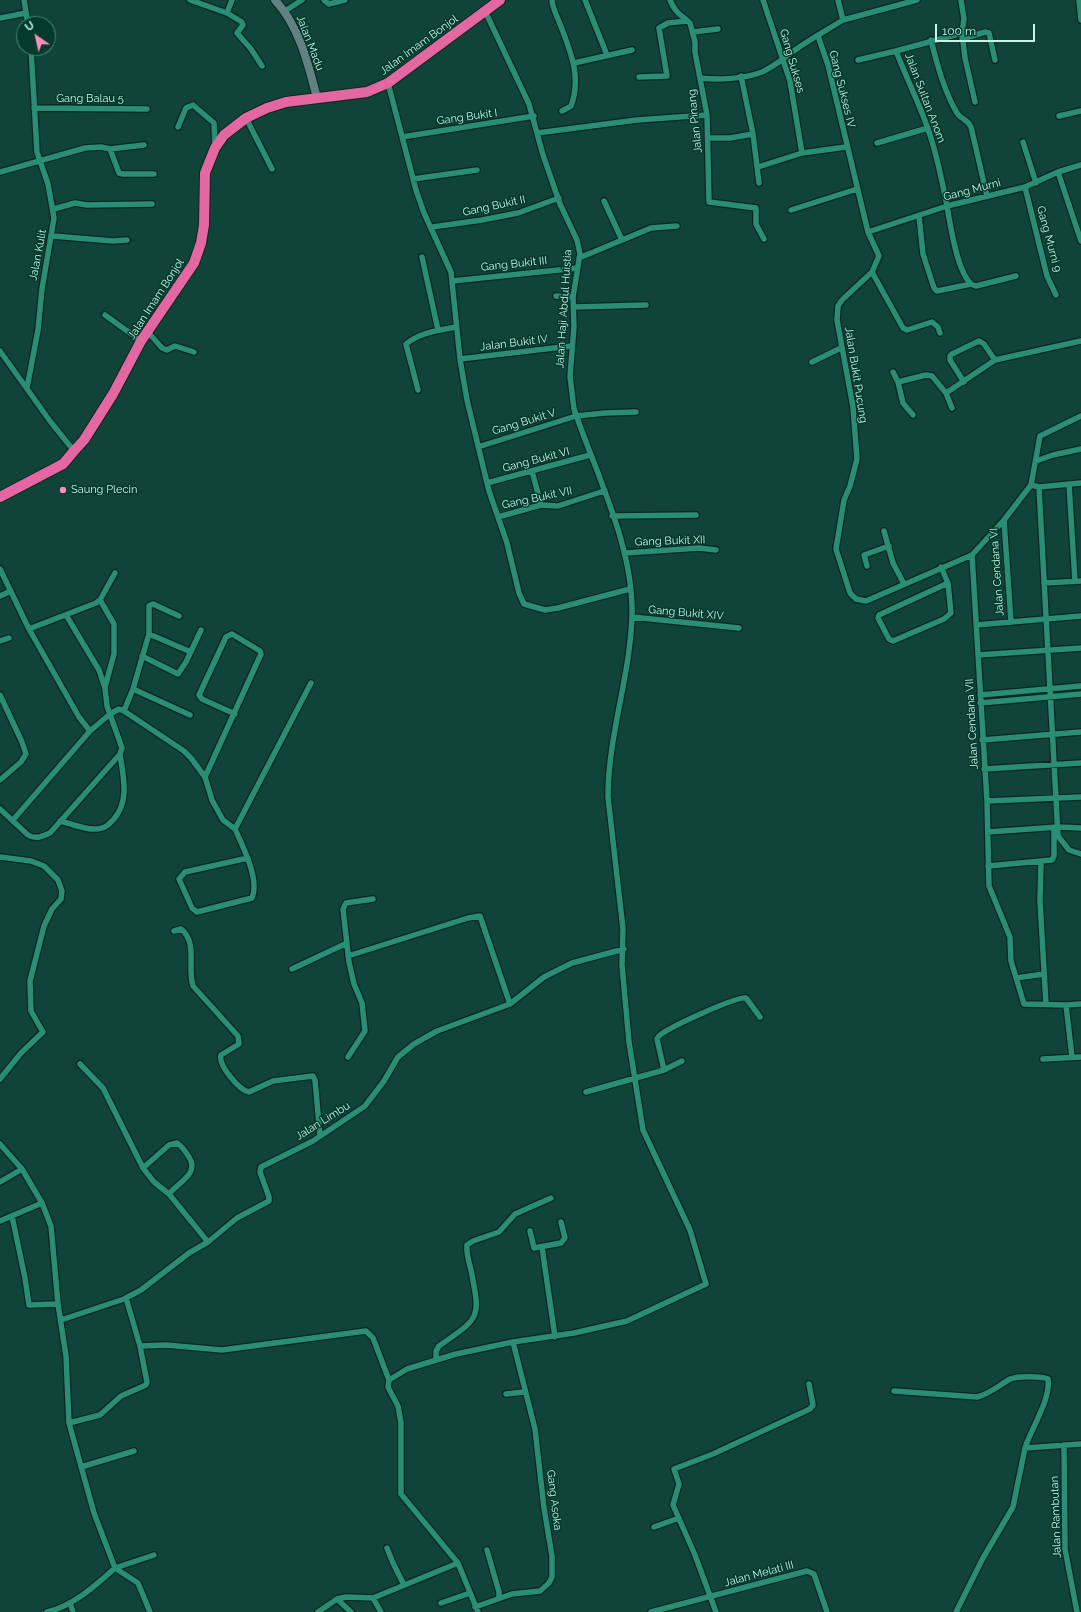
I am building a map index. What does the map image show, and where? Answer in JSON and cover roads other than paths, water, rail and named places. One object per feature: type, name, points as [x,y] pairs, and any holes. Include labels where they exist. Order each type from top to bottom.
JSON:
[{"type":"highway","name":"Jalan Imam Bonjol","points":[[0,497],[63,464],[84,440],[113,394],[142,341],[194,263],[198,254],[204,225],[205,173],[214,148],[224,135],[246,118],[267,108],[286,102],[367,92],[388,83],[500,0]]},
{"type":"street","points":[[24,0],[27,16]]},
{"type":"street","points":[[190,0],[226,13],[242,22],[243,25],[237,33],[242,41],[251,49],[262,66]]},
{"type":"street","points":[[226,13],[232,0]]},
{"type":"street","points":[[285,11],[302,0]]},
{"type":"street","points":[[324,0],[330,4],[345,0]]},
{"type":"street","points":[[552,0],[574,63],[576,85],[574,99],[571,106],[562,111]]},
{"type":"street","points":[[585,0],[607,55]]},
{"type":"street","name":"Jalan Pinang","points":[[670,0],[675,10],[681,18],[687,21],[693,32],[695,52],[707,115],[709,202],[756,208],[756,224],[764,239]]},
{"type":"street","name":"Gang Sukses","points":[[763,0],[790,81],[802,153]]},
{"type":"street","points":[[838,0],[843,20]]},
{"type":"street","points":[[700,78],[711,79],[761,72],[777,64],[843,20],[918,0]]},
{"type":"street","points":[[961,0],[964,19],[962,36],[966,67],[975,102]]},
{"type":"street","points":[[1079,0],[1081,20]]},
{"type":"street","name":"Jalan Madu","points":[[276,2],[285,11],[298,37],[317,98]]},
{"type":"street","name":"Jalan Haji Abdul Huistia","points":[[485,11],[534,116],[537,133],[559,198],[577,240],[579,258],[574,296],[574,327],[571,346],[571,393],[576,416],[625,553],[632,618],[626,671],[608,777],[608,797],[623,929],[624,949],[622,965],[629,1042],[643,1130],[690,1230],[706,1284],[627,1321],[555,1337]]},
{"type":"street","points":[[0,18],[26,13]]},
{"type":"street","points":[[639,77],[667,76],[659,28],[668,24],[687,21]]},
{"type":"street","points":[[693,32],[718,30]]},
{"type":"street","name":"Jalan Sultan Anom","points":[[971,284],[963,269],[952,238],[947,206],[928,128],[896,51],[931,40],[985,32],[989,33],[995,60]]},
{"type":"street","name":"Gang Sukses IV","points":[[818,36],[828,65],[846,147]]},
{"type":"street","points":[[931,40],[938,67],[952,102],[958,114],[968,120],[971,127],[987,196]]},
{"type":"street","points":[[574,63],[632,50]]},
{"type":"street","points":[[858,60],[896,51]]},
{"type":"street","name":"Jalan Kulit","points":[[27,388],[38,330],[42,289],[53,236],[54,209],[48,184],[37,152],[32,56]]},
{"type":"street","points":[[741,76],[753,134],[760,184]]},
{"type":"street","points":[[388,83],[424,213],[445,256],[452,281],[460,359],[478,447],[487,483],[507,543],[519,593],[524,604],[545,610],[630,589]]},
{"type":"street","points":[[178,126],[185,110],[192,105],[214,123],[214,148]]},
{"type":"street","name":"Gang Balau 5","points":[[34,108],[147,109]]},
{"type":"street","points":[[1059,116],[1081,110]]},
{"type":"street","points":[[537,133],[630,121],[707,115]]},
{"type":"street","name":"Gang Bukit I","points":[[402,136],[534,116]]},
{"type":"street","points":[[246,118],[272,169]]},
{"type":"street","points":[[877,143],[928,128]]},
{"type":"street","points":[[708,138],[730,138],[753,134]]},
{"type":"street","points":[[1023,142],[1036,183]]},
{"type":"street","points":[[0,172],[40,162],[85,148],[101,147],[110,149],[144,145]]},
{"type":"street","points":[[758,167],[802,153],[846,147]]},
{"type":"street","name":"Jalan Bukit Pucung","points":[[846,147],[868,232],[879,256],[872,272],[842,300],[838,306],[837,320],[853,407],[857,459],[850,486],[844,500],[836,548],[841,570],[850,593],[856,599],[866,601],[972,554]]},
{"type":"street","points":[[110,149],[119,173],[154,174]]},
{"type":"street","name":"Gang Murni","points":[[868,232],[947,206],[1025,187],[1058,172],[1081,165]]},
{"type":"street","points":[[414,179],[477,170]]},
{"type":"street","points":[[1058,172],[1081,241]]},
{"type":"street","name":"Gang Murni 9","points":[[1025,187],[1047,276],[1056,295]]},
{"type":"street","points":[[792,210],[857,189]]},
{"type":"street","name":"Gang Bukit II","points":[[432,227],[518,213],[559,198]]},
{"type":"street","points":[[604,201],[622,240]]},
{"type":"street","points":[[54,209],[76,203],[87,205],[152,204]]},
{"type":"street","points":[[919,216],[923,254],[934,288],[937,290],[971,284],[982,286],[1016,276]]},
{"type":"street","points":[[579,258],[651,228],[677,226]]},
{"type":"street","points":[[53,236],[113,241],[127,240]]},
{"type":"street","points":[[422,257],[438,330]]},
{"type":"street","name":"Gang Bukit III","points":[[452,281],[578,268]]},
{"type":"street","points":[[872,272],[903,328],[907,330],[932,322],[938,327],[940,333]]},
{"type":"street","points":[[556,296],[574,296]]},
{"type":"street","points":[[574,307],[646,305]]},
{"type":"street","points":[[105,315],[142,341]]},
{"type":"street","points":[[418,390],[406,344],[411,339],[438,330],[456,327]]},
{"type":"street","points":[[148,332],[162,348],[167,350],[175,346],[194,352]]},
{"type":"street","points":[[964,382],[950,360],[950,356],[952,354],[979,341],[984,344],[995,360]]},
{"type":"street","points":[[946,393],[995,360],[1081,341]]},
{"type":"street","name":"Jalan Bukit IV","points":[[460,359],[571,346]]},
{"type":"street","points":[[812,362],[841,348]]},
{"type":"street","points":[[0,351],[50,421],[74,451]]},
{"type":"street","points":[[893,372],[898,382],[902,403],[912,415]]},
{"type":"street","points":[[898,382],[926,375],[932,376],[946,393],[952,408]]},
{"type":"street","name":"Gang Bukit V","points":[[478,447],[576,416],[636,412]]},
{"type":"street","points":[[972,554],[1004,520],[1031,485],[1040,436],[1081,416]]},
{"type":"street","points":[[1036,461],[1053,455],[1081,449]]},
{"type":"street","name":"Gang Bukit VI","points":[[487,483],[590,455]]},
{"type":"street","points":[[532,471],[541,505]]},
{"type":"street","points":[[1031,485],[1039,487],[1081,483]]},
{"type":"street","points":[[1044,583],[1078,581],[1069,484]]},
{"type":"street","points":[[988,866],[1041,862],[1052,860],[1054,856],[1057,800],[1047,651],[1039,487]]},
{"type":"street","name":"Gang Bukit VII","points":[[498,517],[541,505],[558,506],[604,491]]},
{"type":"street","points":[[612,516],[696,515]]},
{"type":"street","name":"Jalan Cendana VI","points":[[1004,520],[1011,622]]},
{"type":"street","points":[[884,531],[893,563],[904,584]]},
{"type":"street","points":[[867,566],[864,555],[889,546]]},
{"type":"street","name":"Gang Bukit XII","points":[[625,553],[700,548],[716,550]]},
{"type":"street","name":"Jalan Cendana VII","points":[[972,554],[982,740],[987,801],[989,886],[1010,937],[1011,961],[1024,1004],[1046,1004]]},
{"type":"street","points":[[941,567],[948,583],[952,606],[951,613],[944,619],[893,641],[888,639],[878,618],[880,615],[948,583]]},
{"type":"street","points":[[0,569],[29,629],[79,717],[90,731]]},
{"type":"street","points":[[29,629],[100,600],[115,573]]},
{"type":"street","points":[[0,596],[11,592]]},
{"type":"street","points":[[100,600],[114,624],[114,654],[105,688]]},
{"type":"street","points":[[124,711],[133,689],[149,634],[148,615],[151,604],[162,607],[179,616]]},
{"type":"street","points":[[0,809],[32,838],[41,837],[50,833],[120,754],[122,748],[110,714],[105,688],[98,670],[66,614]]},
{"type":"street","points":[[976,625],[1081,616]]},
{"type":"street","name":"Gang Bukit XIV","points":[[632,618],[739,628]]},
{"type":"street","points":[[142,656],[178,674],[191,652],[201,630]]},
{"type":"street","points":[[149,634],[191,652]]},
{"type":"street","points":[[205,777],[235,714],[261,654],[260,651],[232,634],[226,637],[199,694],[202,699],[235,714]]},
{"type":"street","points":[[0,641],[9,638]]},
{"type":"street","points":[[978,655],[1081,648]]},
{"type":"street","points":[[235,829],[311,683]]},
{"type":"street","points":[[980,695],[1081,686]]},
{"type":"street","points":[[133,689],[190,715]]},
{"type":"street","points":[[980,703],[1081,694]]},
{"type":"street","points":[[0,695],[26,754],[21,762],[0,780]]},
{"type":"street","points":[[13,820],[90,731],[118,709],[124,711],[184,751],[205,777],[212,800],[223,820],[235,829],[248,858],[256,890],[252,898],[197,912],[192,908],[179,879],[181,874],[248,858]]},
{"type":"street","points":[[982,740],[1081,732]]},
{"type":"street","points":[[60,821],[93,829],[103,828],[110,824],[120,812],[124,798],[120,754]]},
{"type":"street","points":[[984,769],[1081,763]]},
{"type":"street","points":[[987,801],[1057,800],[1081,798]]},
{"type":"street","points":[[1056,827],[1058,836],[1063,844],[1069,850],[1081,854]]},
{"type":"street","points":[[988,832],[1056,827],[1081,828]]},
{"type":"street","points":[[0,857],[31,861],[44,866],[58,880],[62,891],[61,899],[52,909],[44,926],[30,981],[31,1011],[43,1030],[43,1033],[21,1053],[0,1079]]},
{"type":"street","points":[[1041,862],[1040,901],[1046,1004],[1081,1004]]},
{"type":"street","points":[[348,1057],[365,1031],[362,1003],[354,984],[348,956],[343,905],[373,898]]},
{"type":"street","points":[[348,956],[468,918],[480,916],[510,1004]]},
{"type":"street","points":[[174,930],[181,929],[186,933],[191,942],[190,976],[193,986],[238,1036],[239,1044],[222,1055],[221,1061],[223,1067],[239,1087],[249,1092],[272,1081],[313,1076],[315,1080],[320,1136]]},
{"type":"street","points":[[292,969],[347,943]]},
{"type":"street","name":"Jalan Limbu","points":[[62,1320],[126,1298],[141,1290],[189,1253],[208,1242],[238,1218],[269,1201],[260,1172],[261,1167],[314,1141],[365,1106],[384,1081],[398,1057],[414,1044],[437,1031],[510,1004],[544,977],[572,963],[624,949]]},
{"type":"street","points":[[1016,978],[1044,974]]},
{"type":"street","points":[[664,1070],[657,1039],[661,1034],[720,1005],[742,997],[750,1002],[760,1017]]},
{"type":"street","points":[[1066,1005],[1072,1057]]},
{"type":"street","points":[[1043,1060],[1081,1057]]},
{"type":"street","points":[[586,1092],[664,1070],[682,1061]]},
{"type":"street","points":[[80,1064],[103,1088],[143,1168],[154,1182],[169,1194],[208,1242]]},
{"type":"street","points":[[143,1168],[169,1145],[177,1143],[183,1147],[192,1161],[193,1167],[190,1174],[169,1194]]},
{"type":"street","points":[[0,1144],[22,1169],[42,1203],[51,1226],[58,1304],[62,1320],[66,1356],[69,1423],[94,1513],[114,1568],[138,1583],[150,1612]]},
{"type":"street","points":[[0,1182],[22,1169]]},
{"type":"street","points":[[436,1360],[436,1351],[439,1346],[470,1323],[476,1313],[478,1303],[467,1245],[473,1240],[499,1232],[515,1214],[551,1198]]},
{"type":"street","points":[[0,1221],[42,1203]]},
{"type":"street","points":[[12,1216],[25,1278],[28,1305],[58,1304]]},
{"type":"street","points":[[530,1231],[532,1247],[542,1247],[563,1241],[564,1238],[561,1222]]},
{"type":"street","points":[[388,1380],[407,1369],[436,1360],[512,1342],[555,1337],[542,1247]]},
{"type":"street","points":[[69,1423],[100,1415],[121,1396],[146,1385],[147,1382],[140,1346],[126,1298]]},
{"type":"street","points":[[140,1346],[166,1345],[222,1350],[366,1331],[373,1338],[388,1380],[388,1386],[398,1406],[401,1423],[401,1494],[458,1563],[477,1609]]},
{"type":"street","name":"Gang Asoka","points":[[477,1609],[499,1598],[540,1591],[549,1583],[552,1577],[552,1556],[544,1508],[535,1429],[512,1342]]},
{"type":"street","points":[[894,1391],[977,1397],[988,1394],[1012,1378],[1043,1376],[1048,1379],[1049,1385],[1043,1406],[1025,1448],[1013,1507],[983,1558],[956,1612]]},
{"type":"street","points":[[716,1612],[673,1505],[679,1484],[674,1469],[713,1454],[810,1410],[813,1405],[808,1384]]},
{"type":"street","points":[[506,1394],[524,1392]]},
{"type":"street","points":[[1025,1448],[1081,1444]]},
{"type":"street","name":"Jalan Rambutan","points":[[1064,1445],[1065,1549],[1077,1612]]},
{"type":"street","points":[[81,1467],[134,1451]]},
{"type":"street","points":[[654,1527],[679,1518]]},
{"type":"street","points":[[388,1548],[393,1563],[404,1585]]},
{"type":"street","points":[[487,1550],[500,1592],[499,1598]]},
{"type":"street","points":[[47,1612],[70,1603],[97,1584],[114,1568],[154,1555]]},
{"type":"street","points":[[318,1612],[337,1599],[346,1597],[373,1598],[458,1563]]},
{"type":"street","name":"Jalan Melati III","points":[[651,1612],[710,1598],[807,1571],[813,1573],[827,1612]]},
{"type":"street","points":[[441,1603],[470,1593]]},
{"type":"street","points":[[373,1598],[382,1612]]},
{"type":"street","points":[[337,1599],[351,1612]]},
{"type":"street","points":[[70,1603],[73,1612]]},
{"type":"place","name":"Saung Plecin","points":[[63,490]]}]
